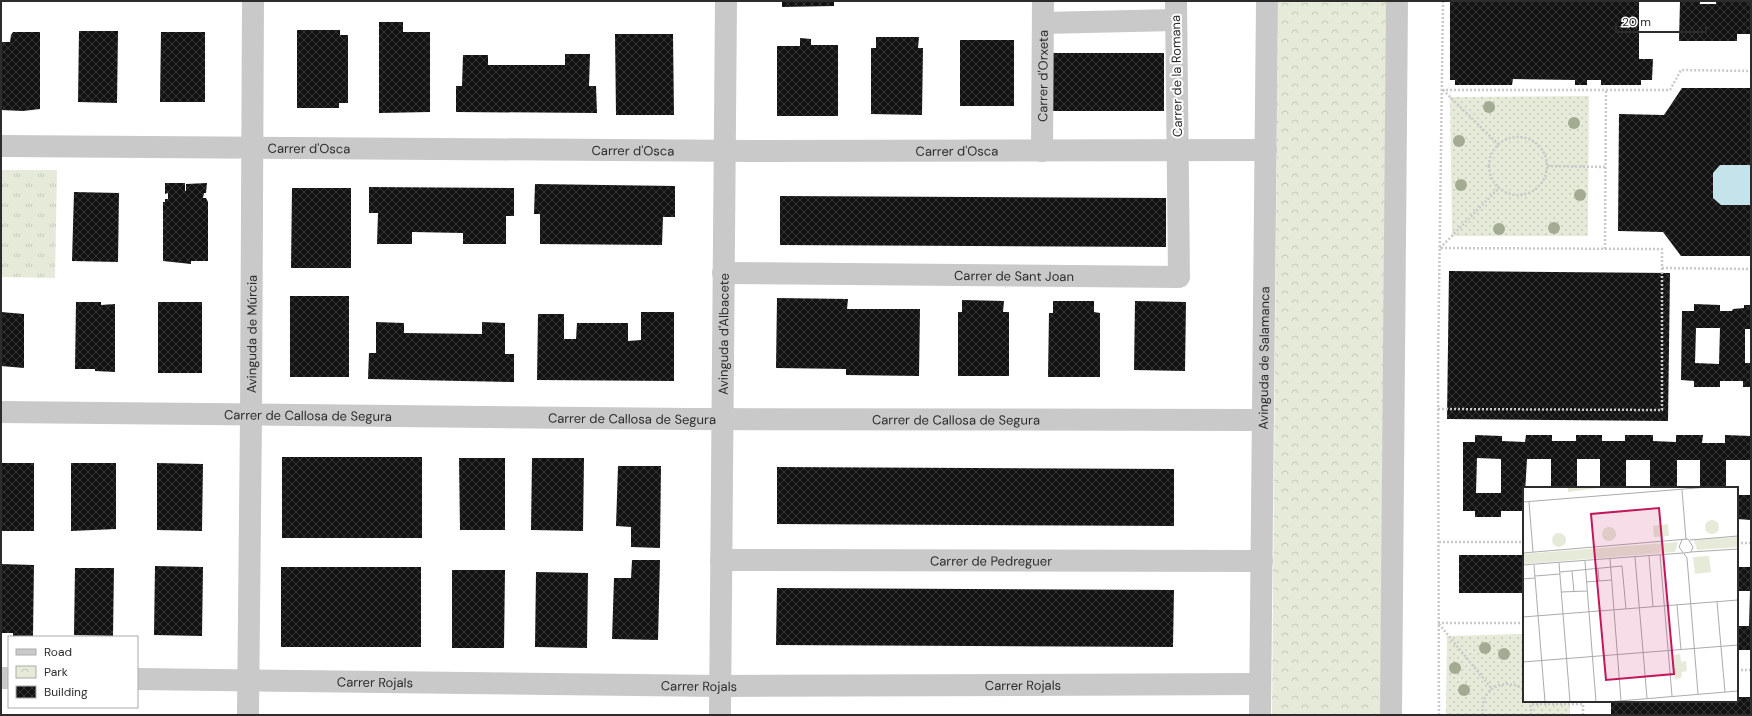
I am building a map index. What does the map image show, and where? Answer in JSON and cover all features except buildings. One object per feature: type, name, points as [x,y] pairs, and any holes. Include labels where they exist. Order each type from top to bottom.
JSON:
[{"type":"street","name":"Avinguda de Múrcia","points":[[248,715],[252,415],[253,1]]},
{"type":"street","name":"Avinguda d'Albacete","points":[[720,715],[726,1]]},
{"type":"street","name":"Carrer d'Orxeta","points":[[1042,151],[1044,1]]},
{"type":"street","name":"Avinguda de Salamanca","points":[[1260,715],[1267,1]]},
{"type":"street","points":[[1391,715],[1397,1]]},
{"type":"street","points":[[1043,23],[1176,10]]},
{"type":"street","name":"Carrer de la Romana","points":[[1176,10],[1177,150]]},
{"type":"street","name":"Carrer d'Osca","points":[[1,146],[724,151],[1266,150]]},
{"type":"street","name":"Carrer de Sant Joan","points":[[723,273],[1179,277],[1177,150]]},
{"type":"street","name":"Carrer de Callosa de Segura","points":[[1,412],[722,419],[1263,420]]},
{"type":"street","name":"Carrer de Pedreguer","points":[[721,560],[1262,561]]},
{"type":"street","name":"Carrer Rojals","points":[[138,679],[720,686],[1260,684]]},
{"type":"path","points":[[1439,715],[1438,409],[1443,1]]},
{"type":"path","points":[[1442,90],[1670,90],[1681,70],[1751,71]]},
{"type":"path","points":[[1606,89],[1606,249]]},
{"type":"path","points":[[1442,90],[1498,144]]},
{"type":"path","points":[[1519,136],[1530,138],[1540,145],[1546,155],[1548,166],[1544,179],[1536,190],[1524,195],[1510,194],[1499,188],[1491,178],[1488,166],[1490,154],[1498,144],[1508,138],[1519,136]]},
{"type":"path","points":[[1548,166],[1606,167]]},
{"type":"path","points":[[1440,248],[1499,188]]},
{"type":"path","points":[[1438,409],[1662,410],[1662,249],[1440,248]]},
{"type":"path","points":[[1662,268],[1751,268]]},
{"type":"path","points":[[1439,542],[1523,542]]},
{"type":"path","points":[[1738,543],[1751,543]]},
{"type":"path","points":[[1438,623],[1523,623]]},
{"type":"path","points":[[1438,623],[1492,688]]},
{"type":"path","points":[[1738,670],[1751,670]]},
{"type":"path","points":[[1483,715],[1484,698],[1492,688],[1505,683],[1518,686],[1523,689]]},
{"type":"path","points":[[1531,715],[1531,703],[1583,702],[1583,715]]},
{"type":"green space","points":[[1278,1],[1388,1],[1382,715],[1272,715]]},
{"type":"green space","points":[[1589,96],[1588,236],[1452,236],[1450,97]]},
{"type":"green space","points":[[1,170],[57,170],[55,278],[1,277]]},
{"type":"green space","points":[[1523,634],[1523,702],[1570,702],[1570,715],[1446,715],[1447,636]]},
{"type":"water","points":[[1720,165],[1751,165],[1751,205],[1721,205],[1713,198],[1713,173]]}]
